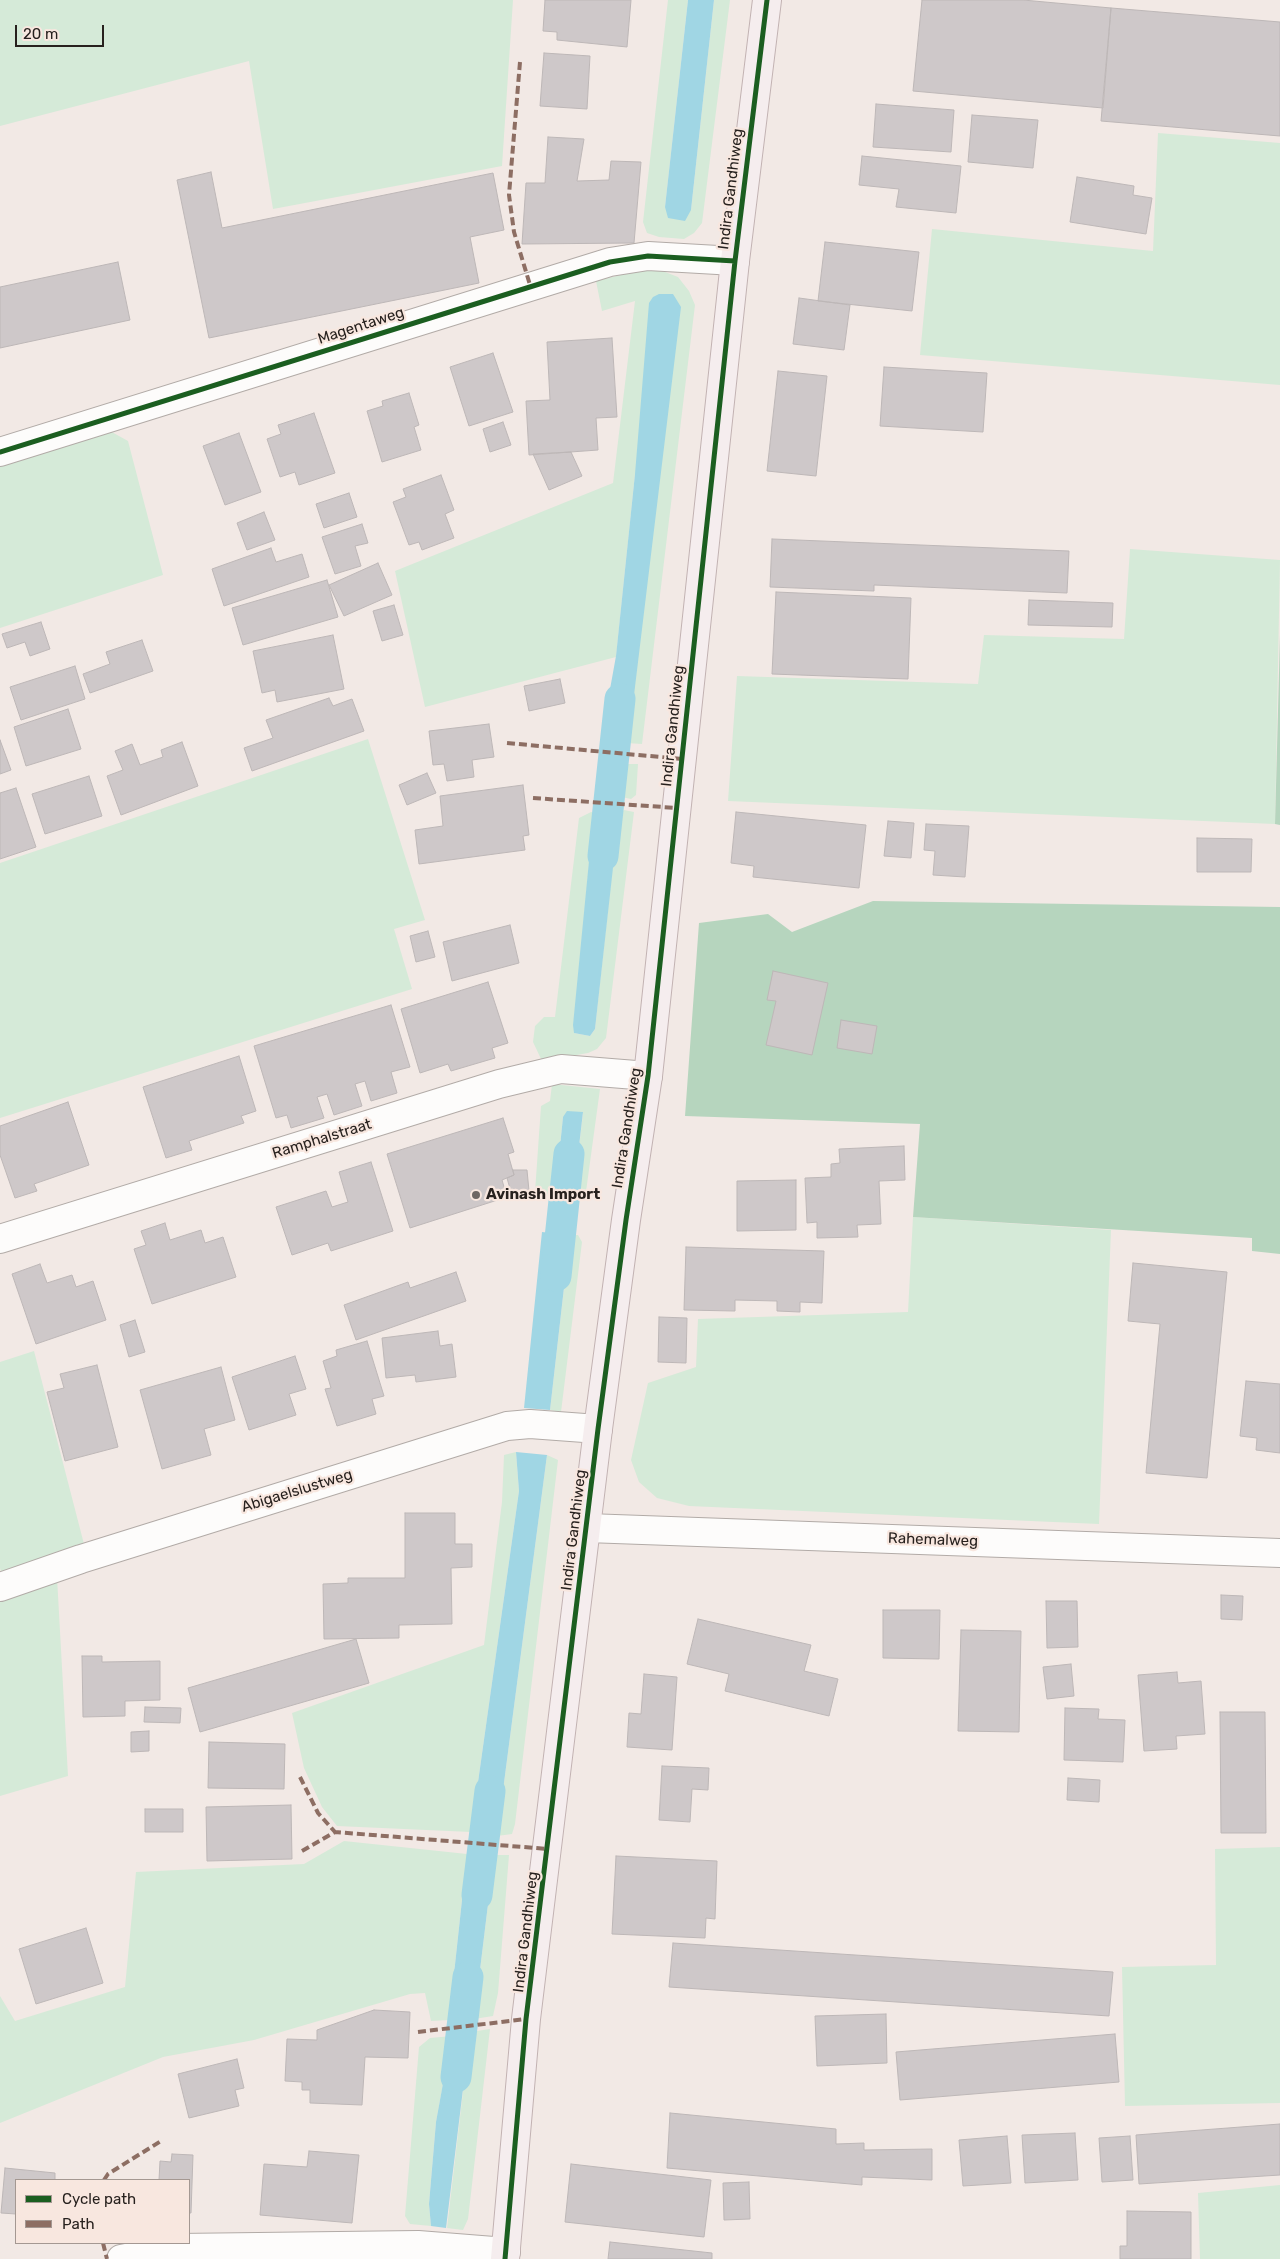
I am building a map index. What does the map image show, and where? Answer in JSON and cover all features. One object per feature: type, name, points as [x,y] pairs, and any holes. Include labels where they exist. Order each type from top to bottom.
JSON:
[{"type":"main road","name":"Indira Gandhiweg","points":[[506,2255],[526,2019],[598,1428],[626,1220],[648,1076],[735,261],[767,0]]},
{"type":"street","name":"Magentaweg","points":[[0,452],[610,262],[648,256],[735,261]]},
{"type":"street","name":"Ramphalstraat","points":[[0,1239],[508,1082],[560,1069],[648,1076]]},
{"type":"street","name":"Abigaelslustweg","points":[[0,1587],[91,1556],[507,1426],[530,1424],[598,1428]]},
{"type":"street","name":"Rahemalweg","points":[[586,1528],[1280,1553]]},
{"type":"street","points":[[121,2259],[178,2248],[418,2245],[473,2249],[506,2255]]},
{"type":"green space","points":[[0,0],[513,0],[502,166],[273,209],[249,61],[0,126]]},
{"type":"green space","points":[[668,0],[688,0],[665,207],[691,210],[714,0],[730,0],[702,223],[694,233],[684,239],[659,237],[647,233],[643,222]]},
{"type":"green space","points":[[1158,133],[1280,143],[1280,385],[920,355],[932,229],[1153,251]]},
{"type":"green space","points":[[646,269],[660,270],[678,277],[689,291],[695,305],[642,744],[626,743],[634,695],[635,474],[616,657],[425,707],[395,571],[613,483],[635,301],[602,311],[596,281]]},
{"type":"green space","points":[[110,431],[128,441],[163,575],[0,628],[0,466]]},
{"type":"green space","points":[[1130,549],[1280,560],[1275,824],[728,801],[737,676],[978,684],[984,635],[1124,639]]},
{"type":"green space","points":[[1280,635],[1280,825],[1275,824]]},
{"type":"green space","points":[[368,739],[425,920],[394,929],[412,989],[0,1118],[0,863]]},
{"type":"green space","points":[[625,764],[638,764],[636,795],[631,799],[617,796],[623,792]]},
{"type":"green space","points":[[624,810],[634,812],[606,1038],[597,1049],[588,1053],[542,1061],[533,1042],[535,1026],[544,1017],[555,1017],[579,818],[591,812],[598,813],[593,820],[574,1033],[590,1036],[595,1029],[618,815]]},
{"type":"green space","points":[[873,901],[1280,907],[1280,1254],[1252,1251],[1252,1238],[913,1217],[920,1124],[685,1116],[699,923],[768,914],[792,932]]},
{"type":"green space","points":[[552,1084],[600,1089],[585,1199],[573,1198],[583,1113],[563,1117],[555,1196],[535,1192],[541,1106],[550,1101]]},
{"type":"green space","points":[[913,1217],[1111,1230],[1099,1524],[689,1506],[657,1498],[639,1482],[631,1460],[648,1383],[696,1367],[698,1319],[908,1312]]},
{"type":"green space","points":[[570,1235],[578,1235],[582,1242],[561,1412],[550,1410]]},
{"type":"green space","points":[[34,1351],[85,1548],[2,1575],[0,1568],[0,1362]]},
{"type":"green space","points":[[516,1452],[519,1491],[471,1832],[337,1826],[322,1807],[304,1768],[292,1713],[484,1645],[502,1502],[504,1455]]},
{"type":"green space","points":[[547,1455],[558,1460],[515,1824],[512,1834],[497,1836]]},
{"type":"green space","points":[[57,1577],[68,1776],[0,1796],[0,1597]]},
{"type":"green space","points":[[344,1841],[467,1854],[449,2020],[431,2021],[425,1993],[410,1994],[254,2040],[163,2057],[0,2123],[0,1996],[15,2021],[125,1987],[136,1872],[304,1864]]},
{"type":"green space","points":[[1280,1847],[1280,2103],[1125,2106],[1122,1967],[1216,1965],[1215,1849]]},
{"type":"green space","points":[[494,1855],[509,1855],[498,1993],[493,2016],[474,2019]]},
{"type":"green space","points":[[490,2029],[468,2219],[463,2230],[447,2228],[470,2032]]},
{"type":"green space","points":[[452,2036],[436,2122],[429,2204],[431,2226],[410,2224],[405,2216],[419,2047],[430,2038]]},
{"type":"green space","points":[[1280,2185],[1280,2259],[1200,2259],[1198,2193]]},
{"type":"water","points":[[688,0],[714,0],[691,210],[685,221],[668,218],[665,207]]},
{"type":"water","points":[[659,294],[673,294],[681,307],[634,695],[626,743],[601,739],[616,656],[635,474],[649,303],[653,297]]},
{"type":"water","points":[[599,761],[625,764],[623,792],[617,796],[598,794]]},
{"type":"water","points":[[598,813],[618,815],[618,823],[595,1029],[590,1036],[574,1033],[573,1025],[593,820]]},
{"type":"water","points":[[567,1111],[583,1112],[573,1198],[555,1196],[563,1117]]},
{"type":"water","points":[[542,1232],[570,1235],[550,1410],[524,1408]]},
{"type":"water","points":[[516,1452],[547,1455],[497,1836],[471,1832],[519,1491]]},
{"type":"water","points":[[467,1854],[494,1855],[474,2019],[449,2020]]},
{"type":"water","points":[[470,2032],[446,2228],[431,2226],[429,2204],[436,2122],[452,2036]]},
{"type":"building","points":[[545,0],[631,0],[627,47],[557,40],[557,32],[543,31]]},
{"type":"building","points":[[922,0],[1023,0],[1111,8],[1103,108],[913,91]]},
{"type":"building","points":[[1111,8],[1280,22],[1280,136],[1101,121]]},
{"type":"building","points":[[544,53],[590,56],[587,109],[540,106]]},
{"type":"building","points":[[876,104],[954,110],[951,152],[873,147]]},
{"type":"building","points":[[972,115],[1038,120],[1033,168],[968,162]]},
{"type":"building","points":[[548,137],[584,139],[577,181],[609,180],[611,161],[641,162],[634,243],[522,244],[526,183],[545,183]]},
{"type":"building","points":[[862,156],[961,166],[956,213],[896,207],[899,189],[859,185]]},
{"type":"building","points":[[211,172],[222,228],[493,173],[504,230],[470,237],[479,283],[209,338],[177,180]]},
{"type":"building","points":[[1077,177],[1134,186],[1133,195],[1152,198],[1146,234],[1070,222]]},
{"type":"building","points":[[825,242],[919,252],[912,311],[818,301]]},
{"type":"building","points":[[118,262],[130,320],[0,348],[0,287]]},
{"type":"building","points":[[799,298],[850,305],[844,350],[793,344]]},
{"type":"building","points":[[612,338],[617,417],[596,418],[598,450],[529,455],[526,401],[550,400],[547,342]]},
{"type":"building","points":[[493,353],[513,412],[469,426],[450,367]]},
{"type":"building","points":[[884,367],[987,373],[983,432],[880,426]]},
{"type":"building","points":[[778,371],[827,376],[816,476],[767,471]]},
{"type":"building","points":[[409,393],[419,425],[414,427],[421,450],[382,462],[367,411],[383,406],[382,401]]},
{"type":"building","points":[[314,413],[335,473],[299,485],[295,472],[280,477],[267,439],[281,434],[278,425]]},
{"type":"building","points":[[503,422],[511,445],[490,452],[483,429]]},
{"type":"building","points":[[239,433],[261,492],[225,505],[203,446]]},
{"type":"building","points":[[571,452],[582,476],[549,490],[533,454]]},
{"type":"building","points":[[441,475],[454,510],[445,514],[454,538],[422,550],[419,542],[409,545],[393,502],[406,497],[403,489]]},
{"type":"building","points":[[349,493],[357,517],[324,528],[316,504]]},
{"type":"building","points":[[264,512],[275,540],[247,550],[237,523]]},
{"type":"building","points":[[362,524],[368,543],[355,546],[361,566],[335,574],[322,537]]},
{"type":"building","points":[[772,539],[1069,551],[1067,593],[874,585],[874,591],[770,587]]},
{"type":"building","points":[[271,548],[276,562],[302,554],[309,577],[224,606],[212,569]]},
{"type":"building","points":[[378,563],[392,595],[344,616],[329,585]]},
{"type":"building","points":[[327,580],[338,617],[243,645],[232,608]]},
{"type":"building","points":[[776,592],[911,598],[908,679],[772,674]]},
{"type":"building","points":[[1029,600],[1113,603],[1112,627],[1028,625]]},
{"type":"building","points":[[394,605],[403,635],[382,641],[373,611]]},
{"type":"building","points":[[41,622],[50,649],[30,656],[25,642],[7,648],[2,634]]},
{"type":"building","points":[[333,635],[344,689],[277,702],[275,690],[262,693],[253,651]]},
{"type":"building","points":[[142,640],[153,671],[90,693],[83,674],[110,664],[106,652]]},
{"type":"building","points":[[75,666],[85,699],[21,720],[10,687]]},
{"type":"building","points":[[560,679],[565,703],[529,711],[524,686]]},
{"type":"building","points":[[329,698],[333,706],[352,699],[364,731],[252,771],[244,748],[273,738],[266,720]]},
{"type":"building","points":[[68,709],[81,749],[26,766],[14,727]]},
{"type":"building","points":[[489,724],[494,757],[472,760],[474,777],[447,781],[444,764],[433,765],[429,731]]},
{"type":"building","points":[[0,740],[11,770],[0,774]]},
{"type":"building","points":[[182,742],[198,786],[121,815],[107,776],[123,770],[115,751],[132,744],[140,765],[163,757],[161,750]]},
{"type":"building","points":[[427,773],[436,793],[407,805],[399,785]]},
{"type":"building","points":[[89,776],[102,816],[45,834],[32,794]]},
{"type":"building","points":[[523,785],[529,835],[523,836],[525,850],[419,864],[415,830],[443,826],[440,796]]},
{"type":"building","points":[[16,788],[36,847],[0,859],[0,793]]},
{"type":"building","points":[[736,812],[866,825],[859,888],[753,877],[754,866],[731,863]]},
{"type":"building","points":[[888,821],[914,823],[911,858],[884,856]]},
{"type":"building","points":[[926,824],[969,826],[965,877],[933,875],[935,851],[924,850]]},
{"type":"building","points":[[1197,838],[1252,839],[1251,872],[1197,872]]},
{"type":"building","points":[[510,925],[519,963],[452,981],[443,942]]},
{"type":"building","points":[[428,931],[435,957],[416,962],[410,936]]},
{"type":"building","points":[[773,971],[828,983],[812,1055],[766,1045],[776,1001],[767,1000]]},
{"type":"building","points":[[488,982],[508,1043],[492,1048],[495,1058],[451,1071],[448,1064],[420,1073],[401,1009]]},
{"type":"building","points":[[391,1005],[410,1067],[391,1072],[397,1093],[371,1101],[365,1081],[355,1084],[362,1106],[334,1115],[327,1094],[317,1097],[324,1118],[291,1128],[287,1115],[276,1118],[254,1046]]},
{"type":"building","points":[[841,1020],[877,1026],[872,1054],[837,1048]]},
{"type":"building","points":[[239,1056],[256,1111],[241,1116],[244,1123],[189,1141],[192,1150],[166,1158],[143,1087]]},
{"type":"building","points":[[68,1102],[89,1165],[34,1184],[37,1191],[15,1198],[0,1155],[0,1126]]},
{"type":"building","points":[[503,1118],[514,1152],[508,1154],[514,1175],[502,1180],[507,1197],[410,1228],[387,1154]]},
{"type":"building","points":[[904,1146],[905,1180],[879,1181],[881,1224],[857,1225],[858,1237],[817,1238],[817,1222],[807,1223],[805,1178],[831,1177],[831,1164],[840,1163],[839,1149]]},
{"type":"building","points":[[371,1162],[393,1231],[331,1251],[328,1243],[292,1255],[276,1207],[326,1191],[332,1207],[348,1202],[339,1172]]},
{"type":"building","points":[[513,1170],[527,1170],[529,1191],[511,1192],[507,1178],[514,1175]]},
{"type":"building","points":[[796,1180],[796,1230],[737,1231],[737,1181]]},
{"type":"building","points":[[165,1223],[170,1240],[201,1230],[205,1243],[223,1237],[236,1277],[152,1304],[134,1249],[146,1245],[141,1231]]},
{"type":"building","points":[[686,1247],[824,1251],[822,1303],[800,1302],[800,1312],[777,1311],[777,1301],[735,1300],[735,1311],[684,1310]]},
{"type":"building","points":[[1133,1263],[1227,1272],[1207,1478],[1146,1473],[1160,1324],[1128,1321]]},
{"type":"building","points":[[40,1264],[47,1283],[72,1275],[76,1287],[93,1281],[106,1320],[36,1344],[12,1274]]},
{"type":"building","points":[[456,1272],[466,1301],[356,1340],[344,1305],[408,1282],[410,1288]]},
{"type":"building","points":[[659,1317],[687,1318],[686,1363],[658,1362]]},
{"type":"building","points":[[135,1320],[145,1352],[129,1357],[120,1325]]},
{"type":"building","points":[[438,1331],[440,1346],[452,1344],[456,1377],[416,1382],[415,1375],[386,1378],[382,1338]]},
{"type":"building","points":[[367,1341],[384,1396],[372,1399],[376,1414],[337,1426],[325,1389],[331,1388],[323,1361],[337,1356],[336,1350]]},
{"type":"building","points":[[295,1356],[306,1389],[289,1394],[296,1415],[249,1430],[232,1377]]},
{"type":"building","points":[[97,1365],[118,1447],[65,1461],[47,1392],[64,1388],[60,1374]]},
{"type":"building","points":[[221,1367],[235,1420],[204,1429],[211,1455],[162,1469],[140,1390]]},
{"type":"building","points":[[1246,1381],[1280,1384],[1280,1453],[1256,1450],[1257,1438],[1240,1436]]},
{"type":"building","points":[[405,1513],[455,1513],[455,1544],[472,1544],[472,1567],[451,1568],[452,1624],[399,1625],[399,1638],[324,1639],[323,1584],[348,1583],[348,1578],[405,1578]]},
{"type":"building","points":[[1221,1595],[1243,1596],[1242,1620],[1221,1619]]},
{"type":"building","points":[[1046,1601],[1077,1601],[1078,1647],[1047,1648]]},
{"type":"building","points":[[883,1610],[940,1610],[939,1659],[883,1658]]},
{"type":"building","points":[[698,1619],[811,1645],[804,1671],[838,1679],[829,1716],[725,1691],[729,1674],[687,1664]]},
{"type":"building","points":[[961,1630],[1021,1631],[1019,1732],[958,1731]]},
{"type":"building","points":[[356,1639],[369,1683],[200,1732],[188,1688]]},
{"type":"building","points":[[82,1656],[102,1656],[102,1662],[160,1661],[160,1700],[125,1701],[125,1716],[83,1717]]},
{"type":"building","points":[[1071,1664],[1074,1696],[1047,1699],[1043,1667]]},
{"type":"building","points":[[1177,1672],[1178,1683],[1201,1681],[1205,1734],[1176,1736],[1177,1749],[1144,1751],[1138,1675]]},
{"type":"building","points":[[644,1674],[677,1677],[672,1750],[627,1747],[629,1713],[641,1714]]},
{"type":"building","points":[[145,1707],[181,1708],[180,1723],[144,1722]]},
{"type":"building","points":[[1065,1708],[1099,1709],[1098,1719],[1125,1720],[1123,1762],[1064,1760]]},
{"type":"building","points":[[1220,1712],[1265,1712],[1266,1833],[1221,1833]]},
{"type":"building","points":[[149,1731],[149,1751],[131,1752],[131,1732]]},
{"type":"building","points":[[209,1742],[285,1744],[284,1789],[208,1788]]},
{"type":"building","points":[[662,1766],[709,1768],[708,1790],[692,1789],[690,1822],[659,1820]]},
{"type":"building","points":[[1068,1778],[1100,1780],[1099,1802],[1067,1800]]},
{"type":"building","points":[[291,1805],[292,1859],[207,1861],[206,1807]]},
{"type":"building","points":[[145,1809],[183,1809],[183,1832],[145,1832]]},
{"type":"building","points":[[616,1856],[717,1861],[715,1919],[706,1918],[705,1938],[612,1934]]},
{"type":"building","points":[[86,1928],[103,1983],[36,2004],[19,1949]]},
{"type":"building","points":[[673,1943],[1113,1972],[1109,2016],[669,1987]]},
{"type":"building","points":[[374,2010],[410,2012],[408,2058],[365,2057],[362,2105],[310,2103],[310,2090],[302,2090],[302,2082],[285,2081],[287,2039],[317,2040],[317,2030]]},
{"type":"building","points":[[886,2014],[887,2063],[817,2066],[815,2016]]},
{"type":"building","points":[[1115,2034],[1119,2082],[900,2100],[896,2052]]},
{"type":"building","points":[[237,2059],[244,2088],[235,2090],[239,2106],[189,2118],[178,2074]]},
{"type":"building","points":[[670,2113],[836,2129],[836,2144],[864,2143],[864,2150],[932,2149],[932,2180],[862,2177],[862,2185],[667,2168]]},
{"type":"building","points":[[1280,2124],[1280,2175],[1139,2184],[1136,2135]]},
{"type":"building","points":[[1075,2133],[1078,2180],[1025,2183],[1022,2135]]},
{"type":"building","points":[[1007,2136],[1011,2183],[963,2186],[959,2140]]},
{"type":"building","points":[[1130,2136],[1133,2180],[1102,2182],[1099,2138]]},
{"type":"building","points":[[309,2151],[359,2155],[352,2223],[260,2215],[264,2164],[307,2167]]},
{"type":"building","points":[[172,2154],[193,2155],[191,2213],[190,2179],[159,2179],[160,2161],[171,2162]]},
{"type":"building","points":[[571,2164],[711,2180],[704,2237],[565,2222]]},
{"type":"building","points":[[5,2168],[55,2173],[55,2179],[15,2179],[15,2214],[1,2213]]},
{"type":"building","points":[[749,2182],[750,2219],[724,2220],[723,2183]]},
{"type":"building","points":[[1127,2211],[1191,2212],[1191,2259],[1120,2259],[1120,2246],[1127,2246]]},
{"type":"building","points":[[610,2242],[712,2253],[712,2259],[608,2259]]},
{"type":"waterway","points":[[603,856],[620,699]]},
{"type":"waterway","points":[[556,1276],[569,1154]]},
{"type":"waterway","points":[[477,1895],[490,1791]]},
{"type":"waterway","points":[[456,2077],[468,1977]]},
{"type":"marked path","points":[[520,62],[509,195],[514,232],[530,285]]},
{"type":"marked path","points":[[507,743],[682,759]]},
{"type":"marked path","points":[[533,798],[677,808]]},
{"type":"marked path","points":[[300,1777],[318,1813],[335,1832]]},
{"type":"marked path","points":[[302,1851],[335,1832],[548,1849]]},
{"type":"marked path","points":[[418,2032],[526,2019]]},
{"type":"marked path","points":[[105,2179],[108,2174],[161,2141]]},
{"type":"marked path","points":[[103,2244],[107,2259]]},
{"type":"cycle path","points":[[505,2259],[526,2019],[598,1429],[626,1220],[648,1076],[735,261],[767,0]]},
{"type":"cycle path","points":[[0,452],[610,262],[648,256],[735,261]]},
{"type":"place","name":"Avinash Import","points":[[476,1195]]}]
